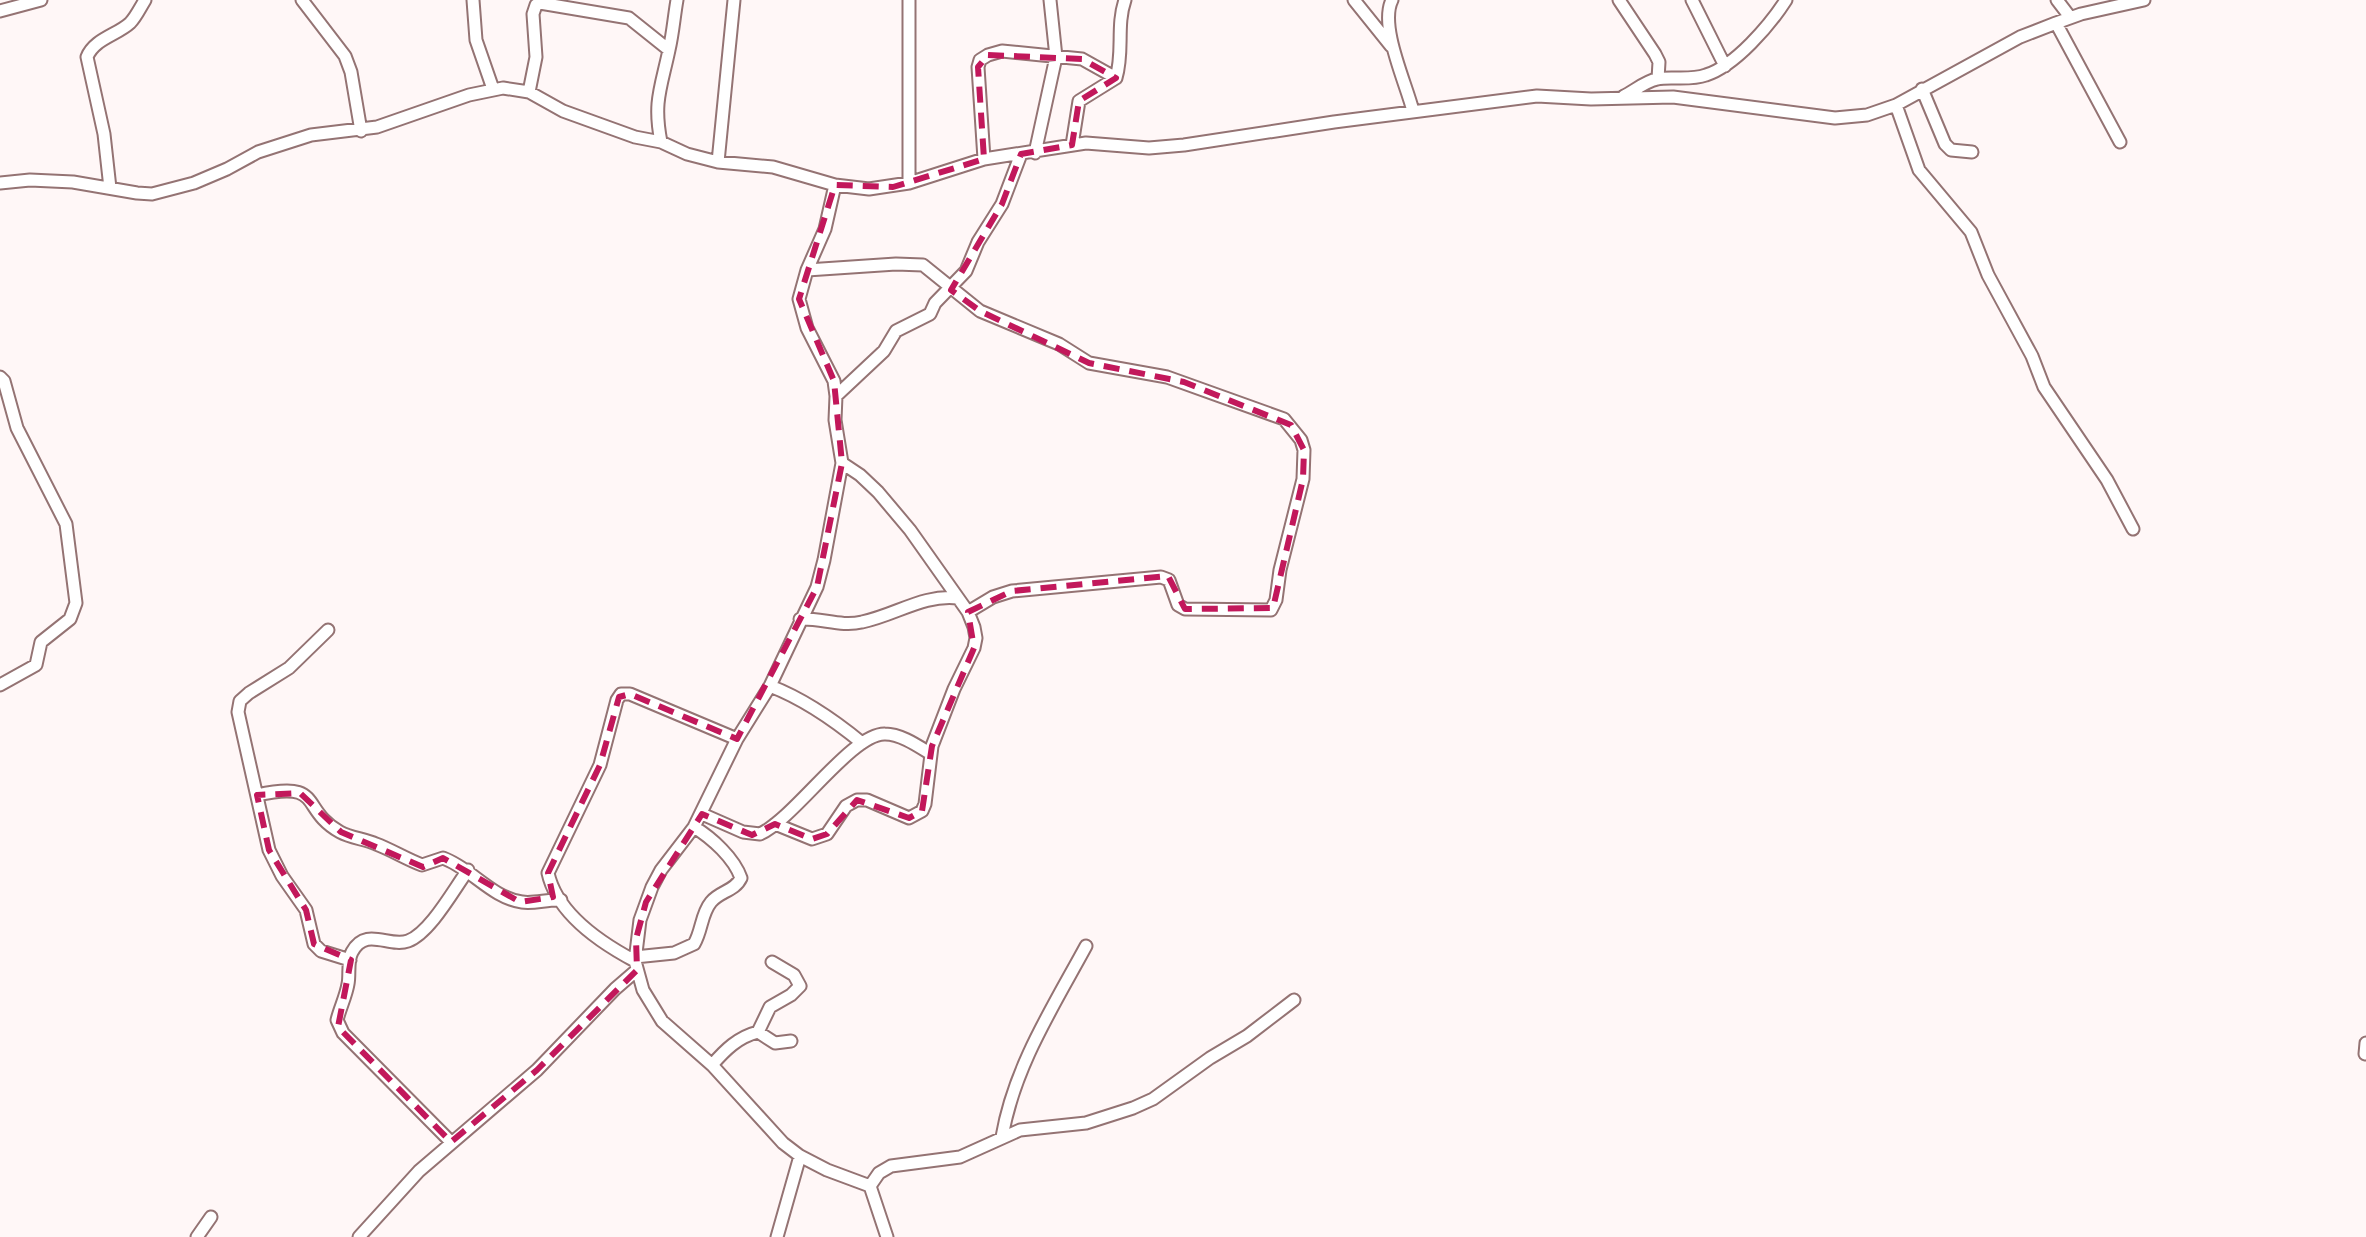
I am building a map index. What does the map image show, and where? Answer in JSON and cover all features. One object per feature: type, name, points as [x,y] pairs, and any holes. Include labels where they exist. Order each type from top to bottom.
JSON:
[{"type":"street","points":[[0,11],[41,0]]},
{"type":"street","points":[[110,188],[104,134],[87,57],[90,49],[128,25],[145,0]]},
{"type":"street","points":[[473,0],[476,40],[493,89]]},
{"type":"street","points":[[661,142],[656,112],[677,0]]},
{"type":"street","points":[[718,162],[734,0]]},
{"type":"street","points":[[909,0],[909,183]]},
{"type":"street","points":[[1035,153],[1056,57],[1050,0]]},
{"type":"street","points":[[1072,145],[1079,101],[1116,78],[1120,65],[1120,15],[1125,0]]},
{"type":"street","points":[[1354,0],[1395,51]]},
{"type":"street","points":[[1392,0],[1387,9],[1395,51],[1413,111]]},
{"type":"street","points":[[1619,0],[1659,62],[1658,79]]},
{"type":"street","points":[[1692,0],[1725,66]]},
{"type":"street","points":[[1624,97],[1658,79],[1708,75],[1725,66],[1765,29],[1786,0]]},
{"type":"street","points":[[2057,0],[2070,17]]},
{"type":"street","points":[[0,183],[30,180],[73,182],[144,194],[180,188],[273,147],[311,135],[361,131],[493,89],[529,92],[577,116],[635,137],[661,142],[687,154],[718,162],[773,167],[835,185],[869,189],[909,183],[984,159],[1072,145],[1099,143],[1149,148],[1184,145],[1537,96],[1591,99],[1673,97],[1835,118],[1867,115],[1896,105],[2020,37],[2070,17],[2144,0]]},
{"type":"street","points":[[305,1],[345,56],[351,72],[361,131]]},
{"type":"street","points":[[529,92],[536,57],[533,14],[540,3],[629,18],[669,50]]},
{"type":"street","points":[[2056,23],[2120,142]]},
{"type":"street","points":[[984,159],[980,60],[1002,51],[1082,59],[1116,78]]},
{"type":"street","points":[[1922,89],[1945,144],[1951,150],[1972,152]]},
{"type":"street","points":[[1896,105],[1919,170],[1971,232],[1988,275],[2032,356],[2044,387],[2107,480],[2133,529]]},
{"type":"street","points":[[836,396],[884,351],[896,331],[930,314],[935,303],[966,271],[978,242],[1002,204],[1021,154]]},
{"type":"street","points":[[835,185],[825,229],[807,270],[799,299],[807,328],[834,381],[835,420],[842,463],[817,587],[770,686],[737,739],[702,814],[652,887],[640,920],[636,963],[643,990],[655,1012],[712,1065],[783,1143],[827,1170],[870,1186]]},
{"type":"street","points":[[807,270],[915,264],[931,271],[980,311],[1059,344],[1089,363],[1167,377],[1284,419],[1296,431],[1304,450],[1303,479],[1280,570],[1276,600],[1271,610],[1185,609],[1178,605],[1169,580],[1161,577],[1012,591],[993,597],[968,612]]},
{"type":"street","points":[[0,377],[4,381],[17,428],[66,524],[76,603],[70,619],[41,642],[36,665],[0,685]]},
{"type":"street","points":[[775,824],[812,839],[827,834],[846,806],[857,800],[867,800],[901,816],[915,816],[925,804],[931,754],[976,638],[968,612],[910,530],[878,492],[842,463]]},
{"type":"street","points":[[800,619],[816,618],[847,625],[878,618],[933,598],[958,598]]},
{"type":"street","points":[[328,630],[289,668],[240,701],[238,712],[269,850],[282,876],[306,910],[314,944],[321,951],[350,960]]},
{"type":"street","points":[[770,686],[828,716],[862,743]]},
{"type":"street","points":[[636,963],[590,932],[551,886],[548,873],[600,765],[617,700],[621,694],[630,694],[737,739]]},
{"type":"street","points":[[702,814],[752,835],[768,831],[862,743],[876,735],[888,733],[931,754]]},
{"type":"street","points":[[257,795],[288,790],[300,793],[309,798],[330,825],[341,832],[375,843],[422,865],[443,858],[520,902],[561,900]]},
{"type":"street","points":[[359,1237],[419,1171],[537,1070],[636,963],[694,944],[712,900],[737,886],[741,878],[732,861],[707,835],[694,827]]},
{"type":"street","points":[[451,1142],[338,1027],[337,1020],[348,985],[352,952],[361,943],[373,938],[383,938],[393,944],[407,942],[419,934],[468,870]]},
{"type":"street","points":[[1002,1137],[1014,1087],[1053,1005],[1086,946]]},
{"type":"street","points":[[712,1065],[738,1040],[758,1032],[770,1007],[800,986],[794,975],[772,962]]},
{"type":"street","points":[[870,1186],[884,1168],[960,1157],[1020,1130],[1086,1123],[1153,1099],[1269,1021],[1294,1000]]},
{"type":"street","points":[[758,1032],[775,1043],[791,1041]]},
{"type":"street","points":[[777,1237],[800,1156]]},
{"type":"street","points":[[870,1186],[887,1237]]},
{"type":"street","points":[[197,1237],[211,1217]]},
{"type":"highlighted area","points":[[988,55],[1082,59],[1116,78],[1079,101],[1072,145],[1021,154],[1002,204],[951,290],[980,311],[1089,363],[1184,382],[1291,425],[1304,450],[1303,479],[1273,608],[1185,609],[1168,576],[1012,591],[968,612],[974,648],[932,746],[922,811],[909,818],[857,800],[827,834],[812,839],[775,824],[752,835],[702,814],[646,902],[636,939],[637,970],[537,1070],[451,1142],[338,1027],[351,960],[314,944],[306,910],[269,850],[257,795],[300,793],[341,832],[423,867],[443,858],[520,902],[553,897],[548,873],[600,765],[619,697],[630,694],[737,739],[817,587],[842,463],[834,381],[799,299],[835,185],[893,187],[984,159],[978,67]]}]
